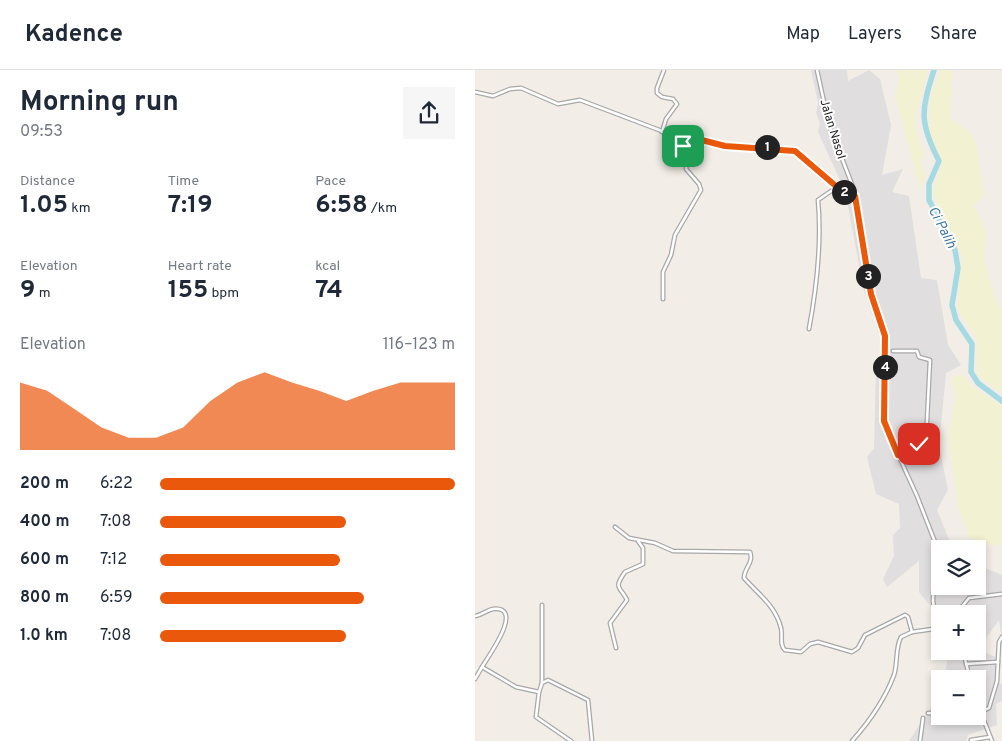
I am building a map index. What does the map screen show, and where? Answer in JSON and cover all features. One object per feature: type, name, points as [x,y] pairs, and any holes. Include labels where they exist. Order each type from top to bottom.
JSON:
[{"type":"street","points":[[662,132],[666,119],[677,104],[673,99],[662,97],[657,93],[664,70]]},
{"type":"street","name":"Jalan Nasol","points":[[817,70],[829,125],[851,180],[871,294],[885,336],[884,421],[934,536],[936,554],[933,605]]},
{"type":"street","points":[[475,92],[489,97],[512,88],[524,88],[558,104],[582,101],[662,132],[725,146],[795,151],[837,187],[855,196]]},
{"type":"street","points":[[663,299],[663,272],[671,254],[675,235],[701,188],[686,170],[687,162],[683,155],[683,146],[686,136]]},
{"type":"street","points":[[809,329],[815,298],[820,251],[818,200],[837,187]]},
{"type":"street","points":[[893,351],[917,351],[919,357],[930,360],[926,440],[918,445],[917,450],[898,455]]},
{"type":"street","points":[[615,527],[626,537],[655,543],[677,551],[751,552],[751,561],[744,578],[773,608],[781,626],[782,646],[785,650],[801,652],[810,644],[818,642],[852,652],[857,648],[865,635],[905,615],[912,632]]},
{"type":"street","points":[[616,648],[610,623],[627,602],[618,586],[623,573],[643,564],[643,548],[637,540]]},
{"type":"street","points":[[963,605],[969,598],[1002,594]]},
{"type":"street","points":[[541,605],[542,683],[536,717],[571,741]]},
{"type":"street","points":[[475,616],[492,609],[505,615],[507,620],[505,630],[475,679]]},
{"type":"street","points":[[853,741],[874,713],[891,681],[900,640],[912,632],[931,629]]},
{"type":"street","points":[[986,709],[990,706],[997,684],[999,642],[1002,637]]},
{"type":"street","points":[[965,660],[968,670]]},
{"type":"street","points":[[966,664],[998,662]]},
{"type":"street","points":[[482,666],[516,687],[539,692]]},
{"type":"street","points":[[542,683],[548,680],[557,683],[589,700],[592,741]]},
{"type":"street","points":[[920,741],[923,718]]},
{"type":"street","points":[[984,725],[992,741]]},
{"type":"street","points":[[971,740],[990,737]]},
{"type":"shaded area","points":[[811,70],[847,70],[848,81],[869,70],[880,79],[891,125],[882,175],[903,169],[892,192],[909,196],[921,278],[937,280],[948,345],[961,365],[946,373],[939,446],[948,490],[937,510],[949,540],[931,540],[931,595],[986,595],[986,568],[1002,575],[1002,640],[999,620],[986,638],[986,605],[931,605],[931,607],[919,592],[919,561],[887,587],[883,579],[894,556],[893,535],[900,528],[899,504],[876,494],[867,457],[874,448],[876,367],[883,346],[864,291],[845,191],[818,132],[820,123],[816,113],[818,103]]},
{"type":"shaded area","points":[[986,653],[1000,659],[996,681],[1002,684],[1002,701],[996,704],[997,725],[968,735],[966,741],[909,741],[931,707],[931,725],[986,725],[986,670],[946,670],[947,660],[986,660]]},
{"type":"green space","points":[[896,70],[928,70],[916,113],[916,130],[923,152],[921,164],[926,175],[920,190],[895,95],[900,77]]},
{"type":"green space","points":[[940,70],[952,70],[950,119],[969,131],[976,144],[984,197],[974,204],[986,232],[984,261],[997,303],[1002,309],[1002,394],[977,375],[977,340],[957,309],[962,256],[932,192],[942,163],[929,131],[930,98]]},
{"type":"green space","points":[[961,374],[976,389],[1002,406],[1002,460],[999,460],[1002,467],[1002,544],[995,546],[986,543],[986,540],[970,539],[958,505],[948,437],[956,397],[951,378]]},
{"type":"waterway","name":"Ci Palih","points":[[934,70],[926,96],[924,116],[928,136],[939,161],[929,184],[929,200],[955,250],[958,268],[952,305],[956,320],[972,344],[971,372],[978,383],[1002,401]]},
{"type":"route","points":[[683,146],[686,136],[703,142],[725,146],[774,148],[799,152],[837,187],[855,196],[871,294],[885,336],[887,350],[884,374],[884,421],[888,435],[898,455],[917,450],[919,444]]}]
